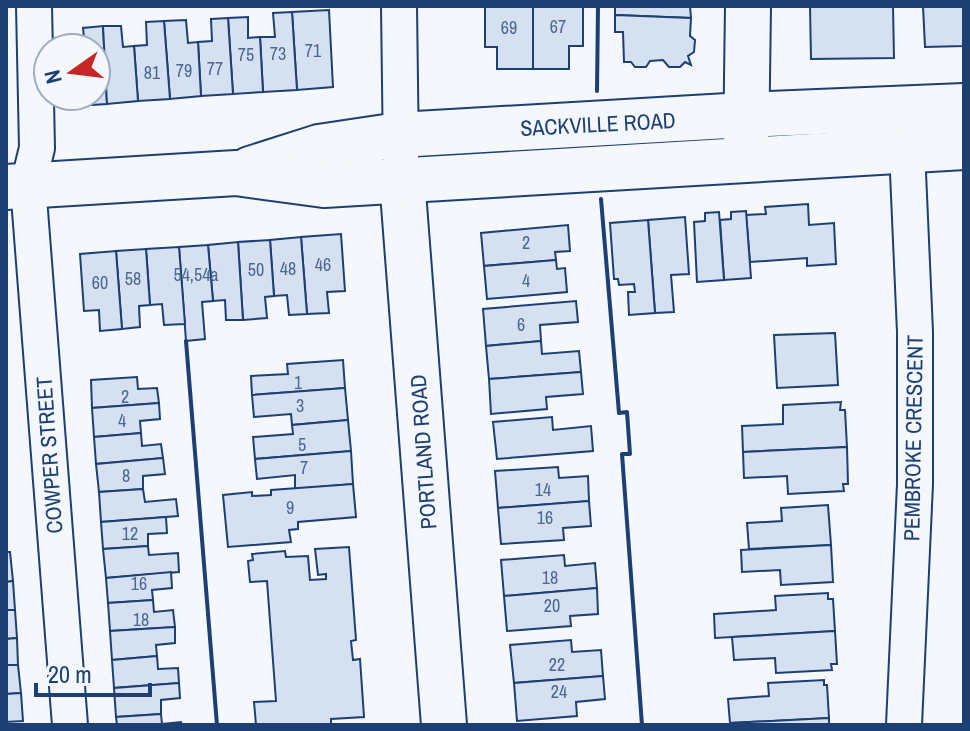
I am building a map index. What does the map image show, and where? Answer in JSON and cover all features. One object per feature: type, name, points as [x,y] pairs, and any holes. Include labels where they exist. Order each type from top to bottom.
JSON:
[{"type":"main road","points":[[746,159],[748,6]]},
{"type":"main road","name":"SACKVILLE ROAD","points":[[236,173],[319,147],[399,135],[964,106]]},
{"type":"main road","name":"SACKVILLE ROAD","points":[[17,186],[236,173],[324,185],[964,147]]},
{"type":"main road","name":"PORTLAND ROAD","points":[[402,179],[444,725]]},
{"type":"street","name":"COWPER STREET","points":[[34,6],[37,148],[17,186],[70,725]]},
{"type":"street","points":[[399,6],[402,179]]},
{"type":"street","name":"PEMBROKE CRESCENT","points":[[904,725],[915,484],[915,332],[907,150]]},
{"type":"building","points":[[485,6],[533,6],[533,69],[497,69],[497,47],[485,47]]},
{"type":"building","points":[[533,6],[583,6],[583,46],[569,46],[569,69],[533,69]]},
{"type":"building","points":[[615,6],[690,6],[691,18],[615,15]]},
{"type":"building","points":[[810,6],[893,6],[894,58],[811,59]]},
{"type":"building","points":[[923,6],[964,6],[964,46],[925,47]]},
{"type":"building","points":[[329,10],[333,87],[297,90],[292,12]]},
{"type":"building","points":[[292,12],[297,90],[263,92],[260,37],[275,37],[273,13]]},
{"type":"building","points":[[615,15],[691,18],[690,36],[695,40],[694,52],[688,56],[691,65],[685,62],[680,67],[669,67],[663,60],[650,61],[646,67],[635,67],[631,62],[624,62],[623,32],[615,32]]},
{"type":"building","points":[[248,17],[248,38],[260,37],[263,92],[233,94],[228,18]]},
{"type":"building","points":[[228,18],[233,94],[201,96],[198,42],[212,41],[211,19]]},
{"type":"building","points":[[186,20],[188,43],[198,42],[201,96],[170,99],[164,21]]},
{"type":"building","points":[[164,21],[170,99],[138,101],[134,46],[147,45],[146,22]]},
{"type":"building","points":[[103,26],[103,32],[83,32],[83,28]]},
{"type":"building","points":[[103,26],[121,26],[123,47],[134,46],[138,101],[112,104],[112,32],[103,32]]},
{"type":"building","points":[[808,204],[809,225],[834,223],[836,264],[807,266],[807,258],[750,262],[746,215],[766,214],[765,207]]},
{"type":"building","points":[[746,211],[751,278],[724,280],[720,220],[731,219],[731,212]]},
{"type":"building","points":[[719,212],[724,280],[697,282],[694,222],[705,221],[705,213]]},
{"type":"building","points":[[685,217],[689,274],[671,275],[674,312],[655,313],[648,220]]},
{"type":"building","points":[[648,220],[655,313],[629,315],[628,292],[635,292],[634,284],[619,285],[618,279],[614,279],[610,223]]},
{"type":"building","points":[[568,225],[570,251],[555,252],[556,260],[484,266],[481,233]]},
{"type":"building","points":[[341,234],[345,291],[327,292],[329,313],[307,314],[301,237]]},
{"type":"building","points":[[301,237],[307,314],[289,315],[287,295],[274,296],[270,240]]},
{"type":"building","points":[[270,240],[274,296],[265,297],[267,318],[243,320],[238,242]]},
{"type":"building","points":[[238,242],[243,320],[226,320],[225,300],[213,301],[208,245]]},
{"type":"building","points":[[208,245],[213,301],[202,302],[205,339],[186,341],[179,247]]},
{"type":"building","points":[[179,247],[185,324],[164,325],[162,304],[150,305],[146,249]]},
{"type":"building","points":[[146,249],[150,305],[139,306],[140,327],[122,329],[116,251]]},
{"type":"building","points":[[116,251],[122,329],[100,331],[99,310],[84,311],[80,254]]},
{"type":"building","points":[[556,260],[557,269],[565,268],[567,292],[487,299],[484,266]]},
{"type":"building","points":[[576,301],[578,322],[540,325],[541,341],[486,346],[483,309]]},
{"type":"building","points":[[835,333],[838,385],[777,388],[774,335]]},
{"type":"building","points":[[541,341],[542,354],[579,351],[581,372],[489,379],[486,346]]},
{"type":"building","points":[[343,360],[345,388],[252,395],[251,376],[288,374],[287,364]]},
{"type":"building","points":[[581,372],[583,394],[546,397],[547,409],[491,414],[489,379]]},
{"type":"building","points":[[137,377],[138,389],[157,388],[159,403],[92,408],[91,380]]},
{"type":"building","points":[[345,388],[348,420],[292,425],[291,414],[254,417],[252,395]]},
{"type":"building","points":[[841,402],[840,410],[845,410],[847,447],[743,452],[742,426],[783,424],[783,405]]},
{"type":"building","points":[[159,403],[160,419],[140,421],[141,433],[94,437],[92,408]]},
{"type":"building","points":[[552,417],[553,430],[591,426],[593,451],[497,459],[493,422]]},
{"type":"building","points":[[348,420],[351,451],[255,459],[253,437],[293,434],[292,425]]},
{"type":"building","points":[[141,433],[142,446],[161,444],[163,458],[96,464],[94,437]]},
{"type":"building","points":[[847,447],[848,484],[843,484],[844,491],[788,494],[787,476],[744,478],[743,452]]},
{"type":"building","points":[[351,451],[353,484],[295,489],[295,475],[257,479],[255,459]]},
{"type":"building","points":[[163,458],[165,474],[143,476],[143,489],[99,492],[96,464]]},
{"type":"building","points":[[558,467],[559,478],[588,476],[589,501],[498,508],[495,471]]},
{"type":"building","points":[[353,484],[356,517],[298,522],[298,529],[289,530],[291,542],[228,547],[223,495],[252,492],[252,496],[271,495],[271,490]]},
{"type":"building","points":[[143,489],[145,502],[176,499],[178,516],[101,522],[99,492]]},
{"type":"building","points":[[589,501],[591,526],[563,528],[564,540],[501,544],[498,508]]},
{"type":"building","points":[[828,505],[831,545],[749,549],[747,523],[782,521],[781,508]]},
{"type":"building","points":[[166,517],[167,533],[148,534],[148,546],[103,549],[101,522]]},
{"type":"building","points":[[831,545],[833,582],[781,585],[780,570],[742,572],[741,550]]},
{"type":"building","points":[[148,546],[149,555],[178,553],[179,572],[106,578],[103,549]]},
{"type":"building","points":[[349,547],[356,640],[351,641],[353,660],[360,659],[364,717],[331,719],[331,725],[256,725],[254,702],[276,701],[267,581],[250,582],[248,561],[253,560],[252,554],[285,551],[286,557],[308,556],[310,580],[326,579],[326,574],[318,575],[315,549]]},
{"type":"building","points":[[6,552],[10,552],[13,581],[6,582]]},
{"type":"building","points":[[564,555],[565,566],[595,563],[597,588],[504,596],[501,560]]},
{"type":"building","points":[[171,572],[172,588],[152,590],[153,600],[108,603],[106,578]]},
{"type":"building","points":[[13,581],[15,610],[6,610],[6,582]]},
{"type":"building","points":[[597,588],[598,614],[570,616],[571,626],[507,631],[504,596]]},
{"type":"building","points":[[828,593],[828,599],[833,599],[835,631],[715,638],[714,614],[776,610],[775,596]]},
{"type":"building","points":[[153,600],[154,612],[173,610],[175,627],[110,631],[108,603]]},
{"type":"building","points":[[6,610],[15,610],[17,638],[6,639]]},
{"type":"building","points":[[175,627],[175,643],[156,645],[157,656],[112,660],[110,631]]},
{"type":"building","points":[[835,631],[837,664],[831,664],[832,670],[776,673],[775,658],[734,660],[732,637]]},
{"type":"building","points":[[17,638],[18,665],[6,665],[6,639]]},
{"type":"building","points":[[571,640],[572,652],[601,650],[603,676],[514,683],[510,645]]},
{"type":"building","points":[[157,656],[158,669],[178,668],[179,683],[114,688],[112,660]]},
{"type":"building","points":[[6,665],[18,665],[21,693],[6,694]]},
{"type":"building","points":[[603,676],[605,699],[576,702],[577,716],[517,721],[514,683]]},
{"type":"building","points":[[824,680],[829,718],[730,723],[728,699],[769,696],[768,683]]},
{"type":"building","points":[[179,683],[180,698],[161,700],[161,714],[116,717],[114,688]]},
{"type":"building","points":[[21,693],[23,721],[6,722],[6,694]]},
{"type":"building","points":[[161,714],[162,724],[181,722],[182,725],[117,725],[116,717]]},
{"type":"building","points":[[829,718],[829,725],[730,725],[730,723]]},
{"type":"wall","points":[[597,91],[598,6]]},
{"type":"wall","points":[[601,199],[619,413],[627,412],[630,454],[622,454],[642,725]]},
{"type":"wall","points":[[186,341],[217,725]]}]
